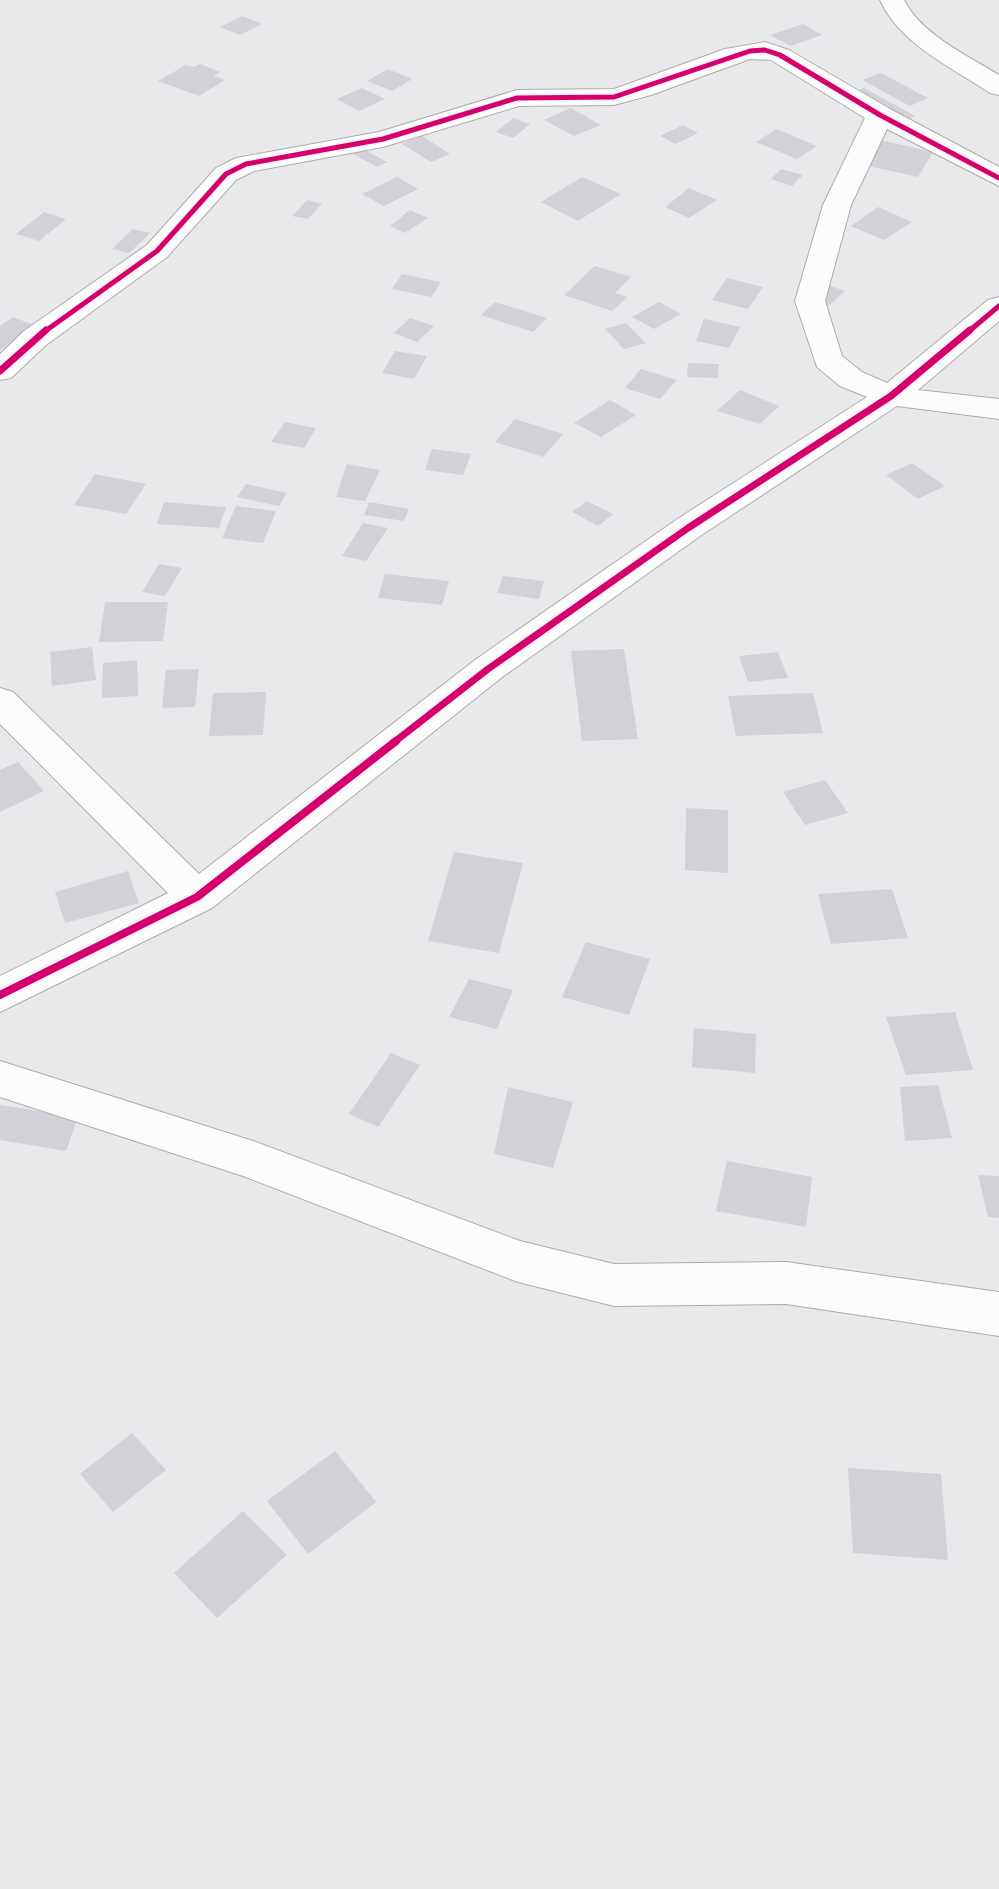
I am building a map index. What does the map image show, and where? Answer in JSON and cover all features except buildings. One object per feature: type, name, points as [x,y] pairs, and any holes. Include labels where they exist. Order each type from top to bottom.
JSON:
[{"type":"street","points":[[892,0],[894,8],[911,26],[999,87]]},
{"type":"street","points":[[0,371],[35,338],[157,251],[226,174],[263,158],[383,139],[517,98],[611,98],[763,49],[780,55],[880,115],[999,178]]},
{"type":"street","points":[[880,115],[837,205],[809,307],[828,360],[851,379],[891,396],[999,409]]},
{"type":"street","points":[[0,995],[197,897],[488,669],[688,528],[891,396],[999,306]]},
{"type":"street","points":[[0,701],[197,897]]},
{"type":"street","points":[[0,1079],[253,1160],[518,1261],[614,1285],[786,1283],[999,1314]]},
{"type":"cycle path","points":[[0,371],[35,338],[157,251],[226,174],[246,164],[383,139],[517,98],[586,99],[628,94],[750,51],[765,50],[780,55],[880,115],[999,178]]},
{"type":"cycle path","points":[[0,995],[197,897],[488,669],[688,528],[891,396],[999,306]]}]
